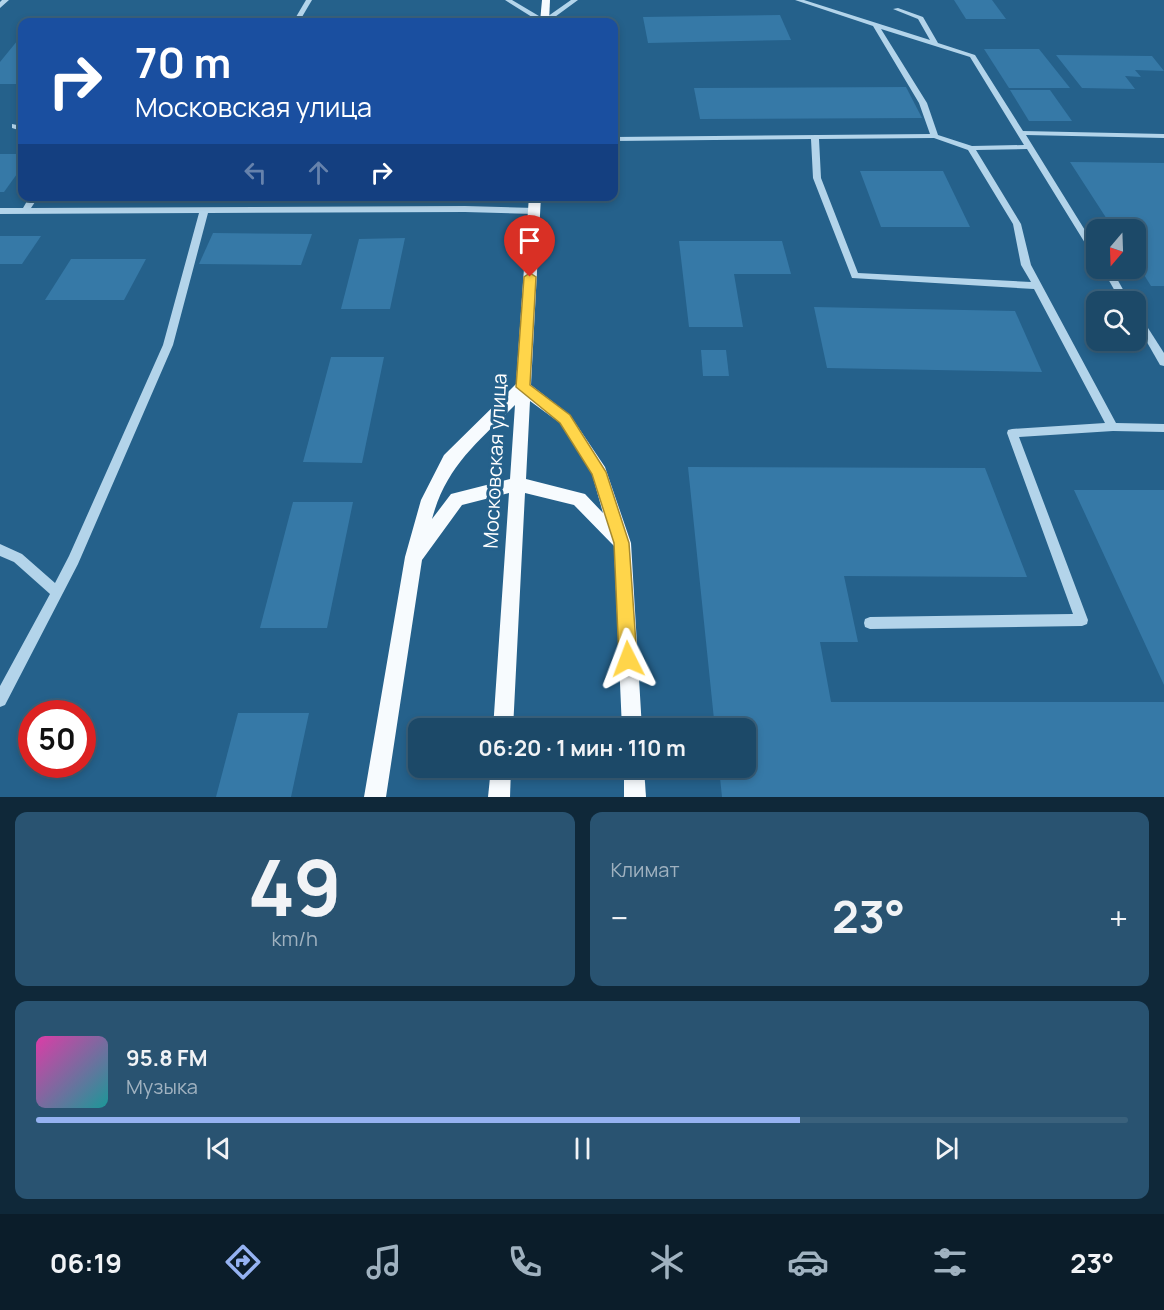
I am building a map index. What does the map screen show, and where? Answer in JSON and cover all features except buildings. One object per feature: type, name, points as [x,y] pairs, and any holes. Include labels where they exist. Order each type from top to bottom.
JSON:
[{"type":"main road","points":[[544,18],[546,0]]},
{"type":"main road","name":"Московская улица","points":[[504,718],[534,204]]},
{"type":"main road","points":[[375,797],[414,557],[429,500],[450,460],[523,387],[565,419],[599,472],[622,543],[631,718]]},
{"type":"main road","points":[[414,557],[457,499],[518,484],[579,499],[622,543]]},
{"type":"main road","points":[[499,797],[500,778]]},
{"type":"main road","points":[[634,778],[635,797]]},
{"type":"street","points":[[0,6],[6,0]]},
{"type":"street","points":[[298,18],[309,0]]},
{"type":"street","points":[[508,0],[537,18]]},
{"type":"street","points":[[550,18],[575,0]]},
{"type":"street","points":[[798,0],[874,22],[974,56],[1086,238]]},
{"type":"street","points":[[896,9],[921,18],[936,43]]},
{"type":"street","points":[[874,22],[923,103],[935,136]]},
{"type":"street","points":[[1022,133],[1164,136]]},
{"type":"street","points":[[618,139],[935,136],[971,148],[1030,147]]},
{"type":"street","points":[[815,137],[817,178],[855,276],[1037,286]]},
{"type":"street","points":[[971,148],[1017,224],[1026,265],[1113,427]]},
{"type":"street","points":[[25,211],[31,201]]},
{"type":"street","points":[[0,211],[465,209],[534,204]]},
{"type":"street","points":[[0,700],[83,540],[168,345],[204,210]]},
{"type":"street","points":[[1146,332],[1164,362]]},
{"type":"street","points":[[870,623],[1082,620],[1012,433],[1113,427],[1164,428]]},
{"type":"street","points":[[0,550],[18,558],[57,592]]},
{"type":"route","points":[[530,277],[523,387],[565,419],[599,472],[622,543],[628,659]]}]
